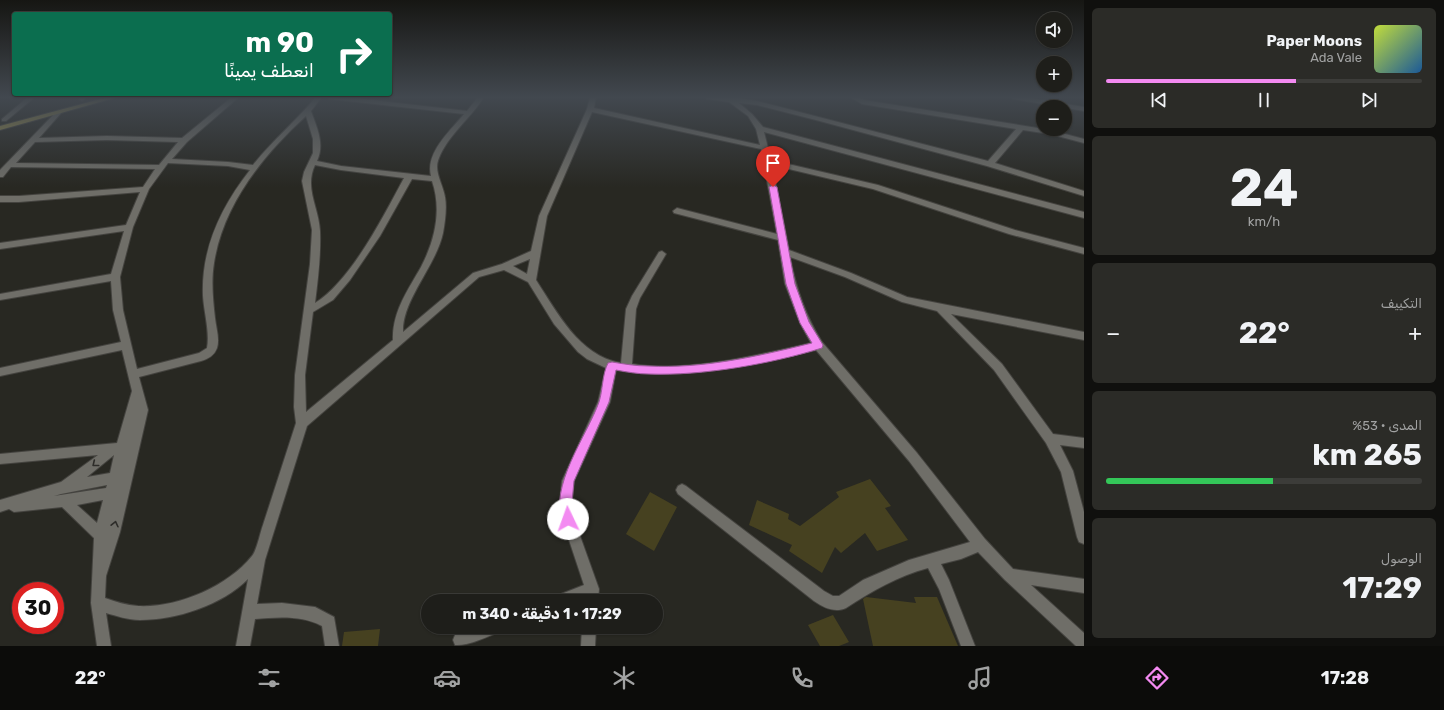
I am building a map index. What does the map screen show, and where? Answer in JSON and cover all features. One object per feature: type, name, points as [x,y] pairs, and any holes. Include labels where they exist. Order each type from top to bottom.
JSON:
[{"type":"street","points":[[0,174],[44,127]]},
{"type":"street","points":[[104,646],[98,603],[101,535],[110,493],[120,477],[142,410],[118,310],[115,277],[129,227],[145,189],[163,164],[184,140],[200,127]]},
{"type":"street","points":[[134,374],[201,357],[212,349],[208,300],[208,275],[211,255],[232,200],[289,127]]},
{"type":"street","points":[[243,646],[258,560],[302,423],[300,407],[300,376],[315,264],[316,230],[306,181],[308,172],[317,153],[317,139],[313,127]]},
{"type":"street","points":[[398,342],[398,325],[402,314],[433,250],[439,232],[441,200],[439,189],[434,178],[434,162],[440,148],[457,127]]},
{"type":"street","points":[[532,280],[535,253],[543,216],[582,127]]},
{"type":"street","points":[[668,127],[765,148]]},
{"type":"street","points":[[852,127],[990,164],[1084,194]]},
{"type":"street","points":[[1016,127],[1057,134],[1084,141]]},
{"type":"street","points":[[990,164],[1021,128]]},
{"type":"street","points":[[1084,215],[760,129],[783,238],[790,284],[805,323],[818,345],[913,457],[980,544],[1010,575],[1084,643]]},
{"type":"street","points":[[32,140],[107,138],[184,140]]},
{"type":"street","points":[[313,162],[341,168],[434,178]]},
{"type":"street","points":[[768,162],[875,186],[1012,232],[1084,251]]},
{"type":"street","points":[[9,165],[228,164],[256,168]]},
{"type":"street","points":[[308,311],[330,298],[347,278],[376,236],[410,175]]},
{"type":"street","points":[[0,199],[19,199],[145,189]]},
{"type":"street","points":[[677,211],[783,238]]},
{"type":"street","points":[[0,246],[129,227]]},
{"type":"street","points":[[784,252],[848,275],[905,300],[941,309],[1084,336]]},
{"type":"street","points":[[302,423],[476,276],[505,266],[535,253]]},
{"type":"street","points":[[626,369],[631,309],[635,298],[662,254]]},
{"type":"street","points":[[505,266],[532,280],[567,332],[580,348],[592,357],[612,366],[626,369],[695,369],[759,359],[818,345]]},
{"type":"street","points":[[0,297],[115,277]]},
{"type":"street","points":[[941,309],[998,367],[1050,439],[1067,471],[1084,537]]},
{"type":"street","points":[[0,372],[126,345]]},
{"type":"street","points":[[591,594],[568,519],[566,502],[568,481],[604,402],[612,366]]},
{"type":"street","points":[[100,574],[113,532],[123,491],[120,477],[124,438],[138,390]]},
{"type":"street","points":[[61,488],[81,475],[124,438]]},
{"type":"street","points":[[1050,439],[1084,443]]},
{"type":"street","points":[[0,459],[114,448]]},
{"type":"street","points":[[0,506],[61,488],[120,477]]},
{"type":"street","points":[[682,490],[819,596],[833,603],[841,602],[868,585],[914,565],[961,552],[980,544]]},
{"type":"street","points":[[0,506],[64,501],[123,491]]},
{"type":"street","points":[[64,501],[101,535]]},
{"type":"street","points":[[98,603],[127,612],[146,614],[168,611],[206,597],[228,586],[258,560]]},
{"type":"street","points":[[931,560],[944,585],[968,646]]},
{"type":"street","points":[[1010,575],[1084,586]]},
{"type":"street","points":[[250,612],[282,610],[315,614],[329,622],[332,646]]},
{"type":"street","points":[[460,640],[476,634]]},
{"type":"street","points":[[588,646],[589,634]]},
{"type":"building","points":[[870,479],[891,506],[885,508],[908,540],[877,551],[865,533],[841,553],[835,547],[822,573],[789,551],[792,545],[749,525],[757,500],[789,514],[788,519],[800,526],[839,497],[836,492]]},
{"type":"building","points":[[650,492],[677,507],[654,551],[626,534]]},
{"type":"building","points":[[866,597],[916,603],[914,597],[937,597],[958,646],[873,646],[863,599]]},
{"type":"building","points":[[833,615],[849,642],[839,646],[820,646],[808,625]]},
{"type":"building","points":[[380,629],[378,646],[342,646],[344,632]]},
{"type":"route","points":[[568,519],[566,502],[568,481],[604,402],[612,366],[626,369],[648,370],[695,369],[759,359],[818,345],[805,323],[790,284],[773,187]]}]
